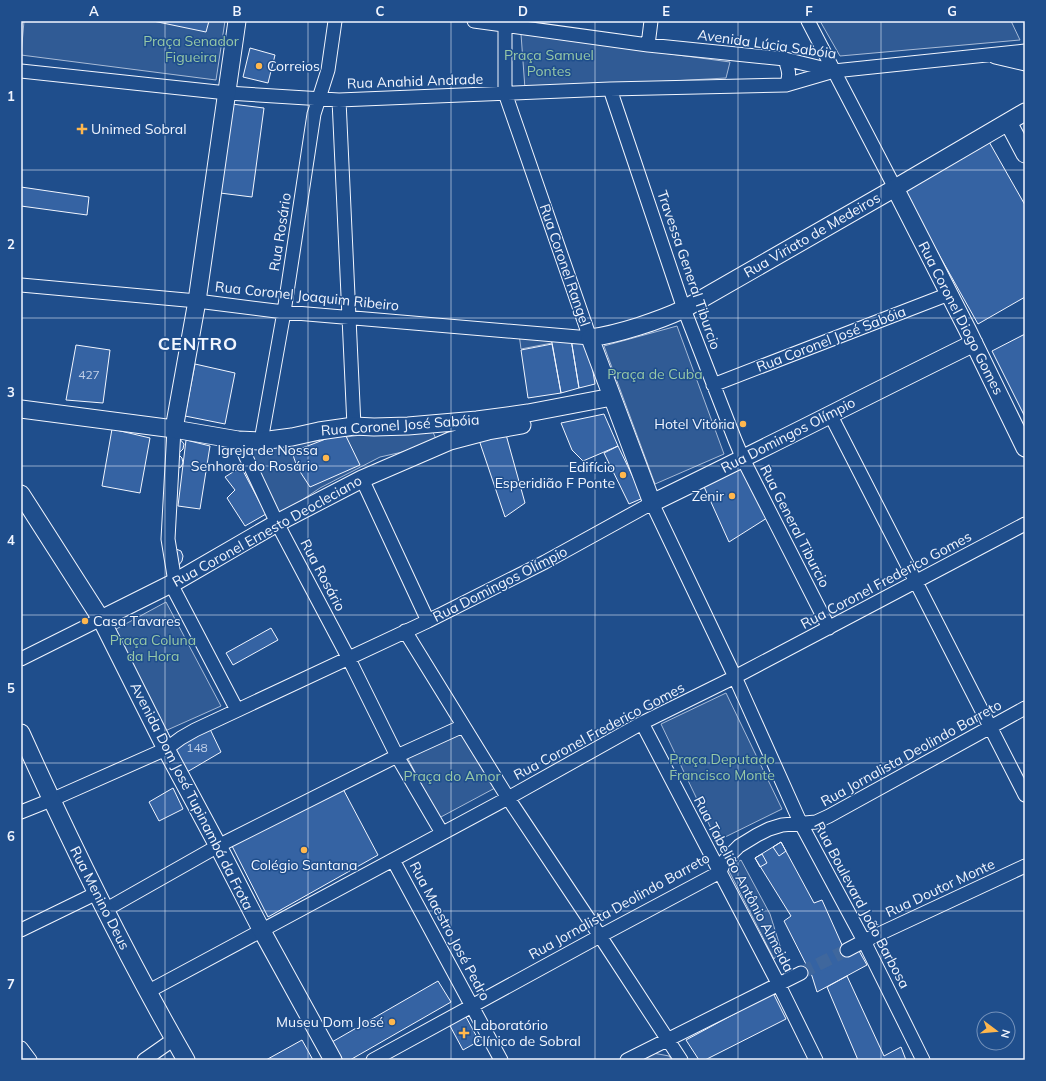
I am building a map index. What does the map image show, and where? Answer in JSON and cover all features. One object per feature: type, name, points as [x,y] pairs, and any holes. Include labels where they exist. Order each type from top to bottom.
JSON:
[{"type":"main road","points":[[174,430],[197,301],[237,21]]},
{"type":"main road","name":"Rua Viriato de Medeiros","points":[[590,338],[613,334],[671,315],[684,309],[1025,112]]},
{"type":"main road","points":[[1008,122],[1025,154]]},
{"type":"main road","name":"Rua Coronel Diogo Gomes","points":[[895,188],[974,343],[1025,448]]},
{"type":"main road","name":"Rua Coronel Rangel","points":[[590,338],[652,503]]},
{"type":"main road","name":"Rua Domingos Olímpio","points":[[652,503],[974,343]]},
{"type":"main road","name":"Rua Coronel José Sabóia","points":[[21,409],[238,440],[261,441],[354,426],[395,426],[477,420],[614,403]]},
{"type":"main road","name":"Rua Coronel Ernesto Deocleciano","points":[[101,619],[173,583],[277,523],[362,479],[450,441],[614,403]]},
{"type":"main road","name":"Avenida Dom José Tupinambá da Frota","points":[[21,494],[101,619],[166,749],[262,931],[333,1060]]},
{"type":"main road","name":"Rua Menino Deus","points":[[21,733],[51,800],[105,910],[186,1060]]},
{"type":"street","name":"Rua Rosário","points":[[261,441],[284,312],[314,114],[328,70],[335,21]]},
{"type":"street","name":"Avenida Lúcia Sabóia","points":[[474,21],[505,23],[648,45],[785,59],[834,71],[1025,51]]},
{"type":"street","points":[[648,45],[651,21]]},
{"type":"street","points":[[808,21],[895,188]]},
{"type":"street","name":"Rua Coronel Rangel","points":[[505,23],[505,93],[590,338]]},
{"type":"street","name":"Avenida Lúcia Sabóia","points":[[986,55],[1025,64]]},
{"type":"street","points":[[785,59],[790,72],[786,85]]},
{"type":"street","name":"Rua Anahid Andrade","points":[[21,71],[227,94],[339,100],[610,89],[786,85],[834,71]]},
{"type":"street","name":"Travessa General Tiburcio","points":[[610,89],[684,309],[743,459]]},
{"type":"street","points":[[339,100],[354,426]]},
{"type":"street","name":"Rua Coronel Joaquim Ribeiro","points":[[21,285],[197,301],[284,312],[590,338]]},
{"type":"street","name":"Rua Coronel José Sabóia","points":[[713,385],[949,294]]},
{"type":"street","points":[[830,414],[1025,794]]},
{"type":"street","points":[[174,430],[168,539],[173,583],[237,710]]},
{"type":"street","name":"Rua Rosário","points":[[238,440],[277,523],[349,659],[397,756],[442,833]]},
{"type":"street","name":"Rua General Tiburcio","points":[[743,459],[829,628]]},
{"type":"street","points":[[362,479],[428,621]]},
{"type":"street","name":"Rua Domingos Olímpio","points":[[21,812],[166,749],[195,730],[428,621],[545,562],[652,503]]},
{"type":"street","name":"Rua Boulevard João Barbosa","points":[[652,503],[735,677],[801,824],[864,940],[923,1060]]},
{"type":"street","name":"Rua Coronel Frederico Gomes","points":[[149,991],[508,798],[642,723],[735,677],[1025,524]]},
{"type":"street","name":"Rua Coronel Ernesto Deocleciano","points":[[21,659],[101,619]]},
{"type":"street","points":[[405,631],[508,798],[681,1060]]},
{"type":"street","name":"Rua Jornalista Deolindo Barreto","points":[[374,1060],[472,1005],[720,872],[726,860],[739,846],[757,835],[782,825],[816,822],[829,816],[1025,708]]},
{"type":"street","name":"Rua Tabelião Antônio Almeida","points":[[642,723],[779,985],[816,1060]]},
{"type":"street","points":[[105,910],[218,846],[397,756],[463,726]]},
{"type":"street","name":"Rua Maestro José Pedro","points":[[393,860],[501,1060]]},
{"type":"street","name":"Rua Doutor Monte","points":[[846,950],[864,940],[1025,866]]},
{"type":"street","points":[[21,930],[97,893]]},
{"type":"street","points":[[627,1060],[801,974]]},
{"type":"street","points":[[144,1060],[174,1039]]},
{"type":"street","points":[[21,1048],[30,1060]]},
{"type":"shaded area","name":"Praça Senador Figueira","points":[[24,21],[225,21],[216,80],[21,55]]},
{"type":"shaded area","points":[[820,21],[1011,21],[1020,40],[840,56]]},
{"type":"shaded area","name":"Praça Samuel Pontes","points":[[521,34],[730,62],[726,78],[525,89]]},
{"type":"shaded area","name":"Praça de Cuba","points":[[677,326],[724,454],[655,484],[604,346]]},
{"type":"shaded area","points":[[519,334],[550,337],[552,343],[521,349]]},
{"type":"shaded area","points":[[432,430],[436,439],[407,451],[380,457],[320,488],[272,520],[240,451],[384,432]]},
{"type":"shaded area","name":"Praça Coluna da Hora","points":[[166,602],[221,706],[165,731],[107,634]]},
{"type":"shaded area","name":"Praça Deputado Francisco Monte","points":[[726,693],[782,809],[717,841],[661,724]]},
{"type":"shaded area","name":"Praça do Amor","points":[[458,729],[495,788],[439,818],[406,755]]},
{"type":"shaded area","points":[[741,860],[770,914],[781,949],[774,959],[728,869]]},
{"type":"shaded area","points":[[653,1053],[669,1056],[672,1060],[640,1060]]},
{"type":"building","points":[[153,21],[209,21],[206,32]]},
{"type":"building","name":"Correios","points":[[250,48],[275,55],[268,83],[243,77]]},
{"type":"building","points":[[232,104],[264,108],[252,197],[220,193]]},
{"type":"building","points":[[988,140],[1025,205],[1025,297],[978,324],[902,189]]},
{"type":"building","points":[[21,187],[89,197],[87,215],[21,206]]},
{"type":"building","points":[[1025,334],[1025,417],[992,351]]},
{"type":"building","points":[[551,337],[571,339],[579,388],[561,393]]},
{"type":"building","points":[[571,339],[588,341],[595,384],[579,388]]},
{"type":"building","points":[[552,344],[561,393],[528,398],[521,350]]},
{"type":"building","points":[[76,345],[110,350],[103,403],[66,400]]},
{"type":"building","points":[[195,364],[235,373],[225,424],[185,416]]},
{"type":"building","points":[[604,414],[618,446],[583,461],[572,450],[561,423]]},
{"type":"building","points":[[112,429],[150,438],[140,493],[102,486]]},
{"type":"building","points":[[505,431],[525,503],[505,517],[478,437]]},
{"type":"building","name":"Igreja de Nossa Senhora do Rosário","points":[[344,432],[360,465],[310,487],[297,467],[292,452]]},
{"type":"building","points":[[179,438],[184,444],[183,449],[179,453]]},
{"type":"building","points":[[186,440],[210,446],[200,509],[178,506]]},
{"type":"building","name":"Edifício Esperidião F Ponte","points":[[618,446],[643,498],[629,504],[604,453]]},
{"type":"building","points":[[178,454],[182,458],[183,463],[181,467],[176,469]]},
{"type":"building","name":"Zenir","points":[[739,461],[767,518],[729,542],[701,480]]},
{"type":"building","points":[[241,467],[266,514],[245,526],[227,498],[235,490],[225,477]]},
{"type":"building","points":[[176,549],[181,551],[183,556],[179,565]]},
{"type":"building","points":[[271,628],[278,640],[233,665],[226,653]]},
{"type":"building","points":[[209,727],[221,752],[187,772],[173,745]]},
{"type":"building","name":"Colégio Santana","points":[[342,787],[378,855],[268,917],[231,844]]},
{"type":"building","points":[[173,788],[183,809],[159,821],[149,802]]},
{"type":"building","points":[[781,842],[814,903],[822,900],[847,956],[859,951],[867,965],[817,992],[812,976],[784,921],[791,916],[755,858]]},
{"type":"building","points":[[781,842],[786,851],[779,856],[773,847]]},
{"type":"building","points":[[762,854],[767,863],[760,867],[755,858]]},
{"type":"building","points":[[847,976],[884,1056],[901,1047],[906,1060],[858,1060],[827,987]]},
{"type":"building","name":"Museu Dom José","points":[[438,981],[451,1002],[350,1060],[343,1060],[332,1042]]},
{"type":"building","points":[[773,993],[786,1019],[705,1060],[699,1060],[686,1040]]},
{"type":"building","name":"Laboratório Clínico de Sobral","points":[[465,1015],[479,1041],[463,1050],[449,1024]]},
{"type":"building","points":[[302,1040],[313,1060],[266,1060]]},
{"type":"tunnel","points":[[801,973],[847,950]]},
{"type":"place","name":"Correios","points":[[259,66]]},
{"type":"place","name":"Unimed Sobral","points":[[82,129]]},
{"type":"place","name":"Hotel Vitória","points":[[743,424]]},
{"type":"place","name":"Igreja de Nossa Senhora do Rosário","points":[[326,458]]},
{"type":"place","name":"Edifício Esperidião F Ponte","points":[[623,475]]},
{"type":"place","name":"Zenir","points":[[732,496]]},
{"type":"place","name":"Casa Tavares","points":[[85,621]]},
{"type":"place","name":"Colégio Santana","points":[[304,850]]},
{"type":"place","name":"Museu Dom José","points":[[392,1022]]},
{"type":"place","name":"Laboratório Clínico de Sobral","points":[[464,1033]]},
{"type":"district","name":"CENTRO","points":[[198,344]]}]
